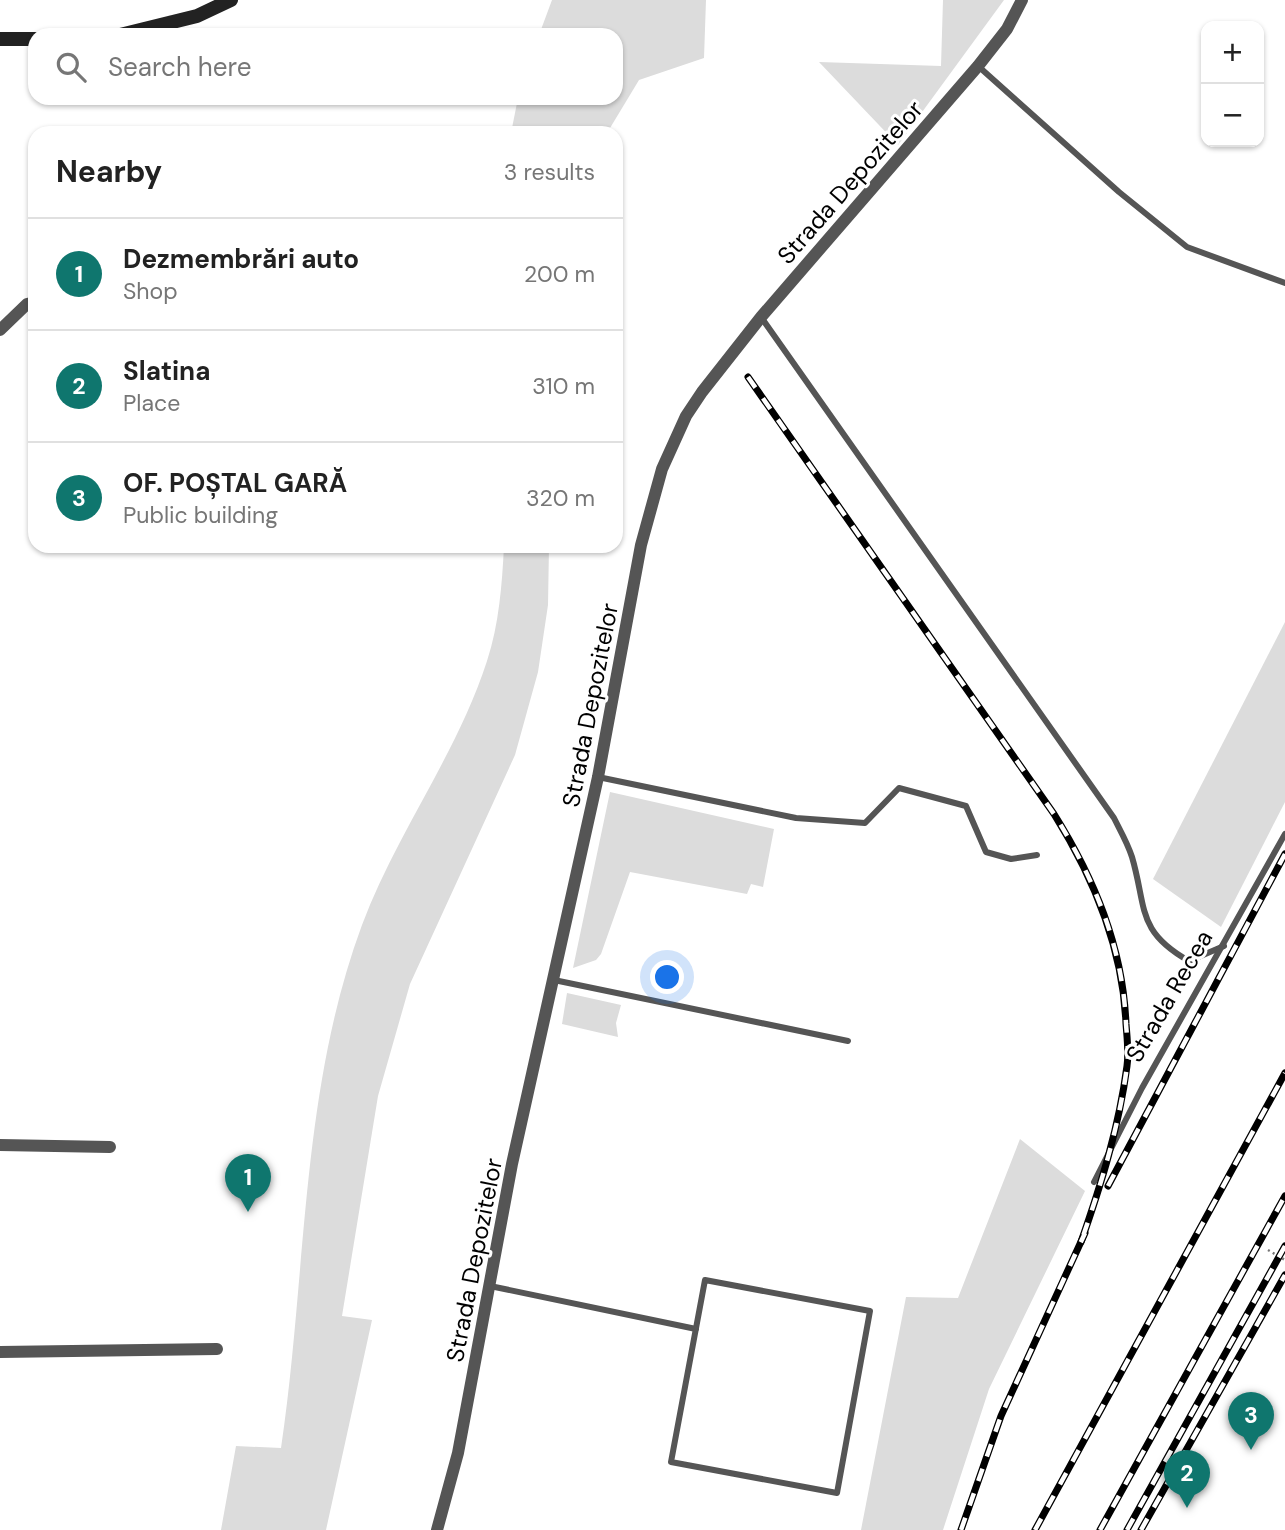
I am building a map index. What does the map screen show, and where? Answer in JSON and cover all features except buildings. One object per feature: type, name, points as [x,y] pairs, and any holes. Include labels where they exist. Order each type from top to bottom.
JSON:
[{"type":"main road","points":[[148,28],[197,16],[231,0]]},
{"type":"main road","points":[[0,39],[28,39]]},
{"type":"street","name":"Strada Depozitelor","points":[[438,1530],[458,1452],[488,1286],[598,777],[642,545],[662,469],[686,416],[761,317],[978,66],[1007,29],[1022,0]]},
{"type":"street","points":[[0,330],[28,304]]},
{"type":"street","points":[[0,1145],[110,1147]]},
{"type":"street","points":[[0,1352],[218,1349]]},
{"type":"lane","points":[[978,66],[1119,192],[1187,247],[1285,283]]},
{"type":"lane","points":[[761,317],[1114,818],[1132,857],[1142,913],[1164,947],[1189,961],[1224,946]]},
{"type":"lane","points":[[598,777],[796,818],[865,823],[899,788],[966,806],[986,852],[1011,859],[1037,855]]},
{"type":"lane","name":"Strada Recea","points":[[1094,1182],[1142,1088],[1285,834]]},
{"type":"lane","points":[[554,980],[848,1041]]},
{"type":"lane","points":[[705,1280],[870,1311],[837,1493],[671,1462],[696,1329],[705,1280]]},
{"type":"lane","points":[[488,1286],[696,1329]]},
{"type":"path","points":[[1268,1250],[1285,1259]]},
{"type":"shaded area","points":[[552,0],[706,0],[704,58],[639,80],[611,126],[512,126],[517,105],[623,105],[623,28],[542,28]]},
{"type":"shaded area","points":[[943,0],[1004,0],[898,145],[819,62],[941,66]]},
{"type":"shaded area","points":[[504,553],[549,553],[548,605],[538,672],[515,755],[410,984],[378,1096],[342,1316],[372,1320],[326,1530],[221,1530],[236,1446],[281,1448],[316,1118],[342,988],[376,891],[460,729],[474,695],[491,647],[501,590]]},
{"type":"shaded area","points":[[1285,622],[1285,802],[1221,927],[1153,879]]},
{"type":"shaded area","points":[[610,792],[774,829],[763,887],[751,884],[747,894],[630,872],[601,954],[596,960],[573,968]]},
{"type":"shaded area","points":[[567,993],[621,1005],[616,1023],[618,1037],[562,1024]]},
{"type":"shaded area","points":[[1020,1139],[1085,1191],[989,1389],[943,1530],[861,1530],[906,1297],[958,1298]]},
{"type":"railway","points":[[748,377],[1054,814],[1094,888],[1119,968],[1124,995],[1128,1061],[1114,1133],[1081,1242]]},
{"type":"railway","points":[[1108,1186],[1285,854]]},
{"type":"railway","points":[[1035,1530],[1285,1073]]},
{"type":"railway","points":[[1100,1530],[1285,1196]]},
{"type":"railway","points":[[961,1530],[1001,1416],[1085,1233]]},
{"type":"railway","points":[[1127,1530],[1285,1246]]},
{"type":"railway","points":[[1141,1530],[1285,1275]]},
{"type":"place","name":"Dezmembrări auto","points":[[248,1212]]},
{"type":"place","name":"OF. POȘTAL GARĂ","points":[[1251,1450]]},
{"type":"place","name":"Slatina","points":[[1187,1508]]}]
